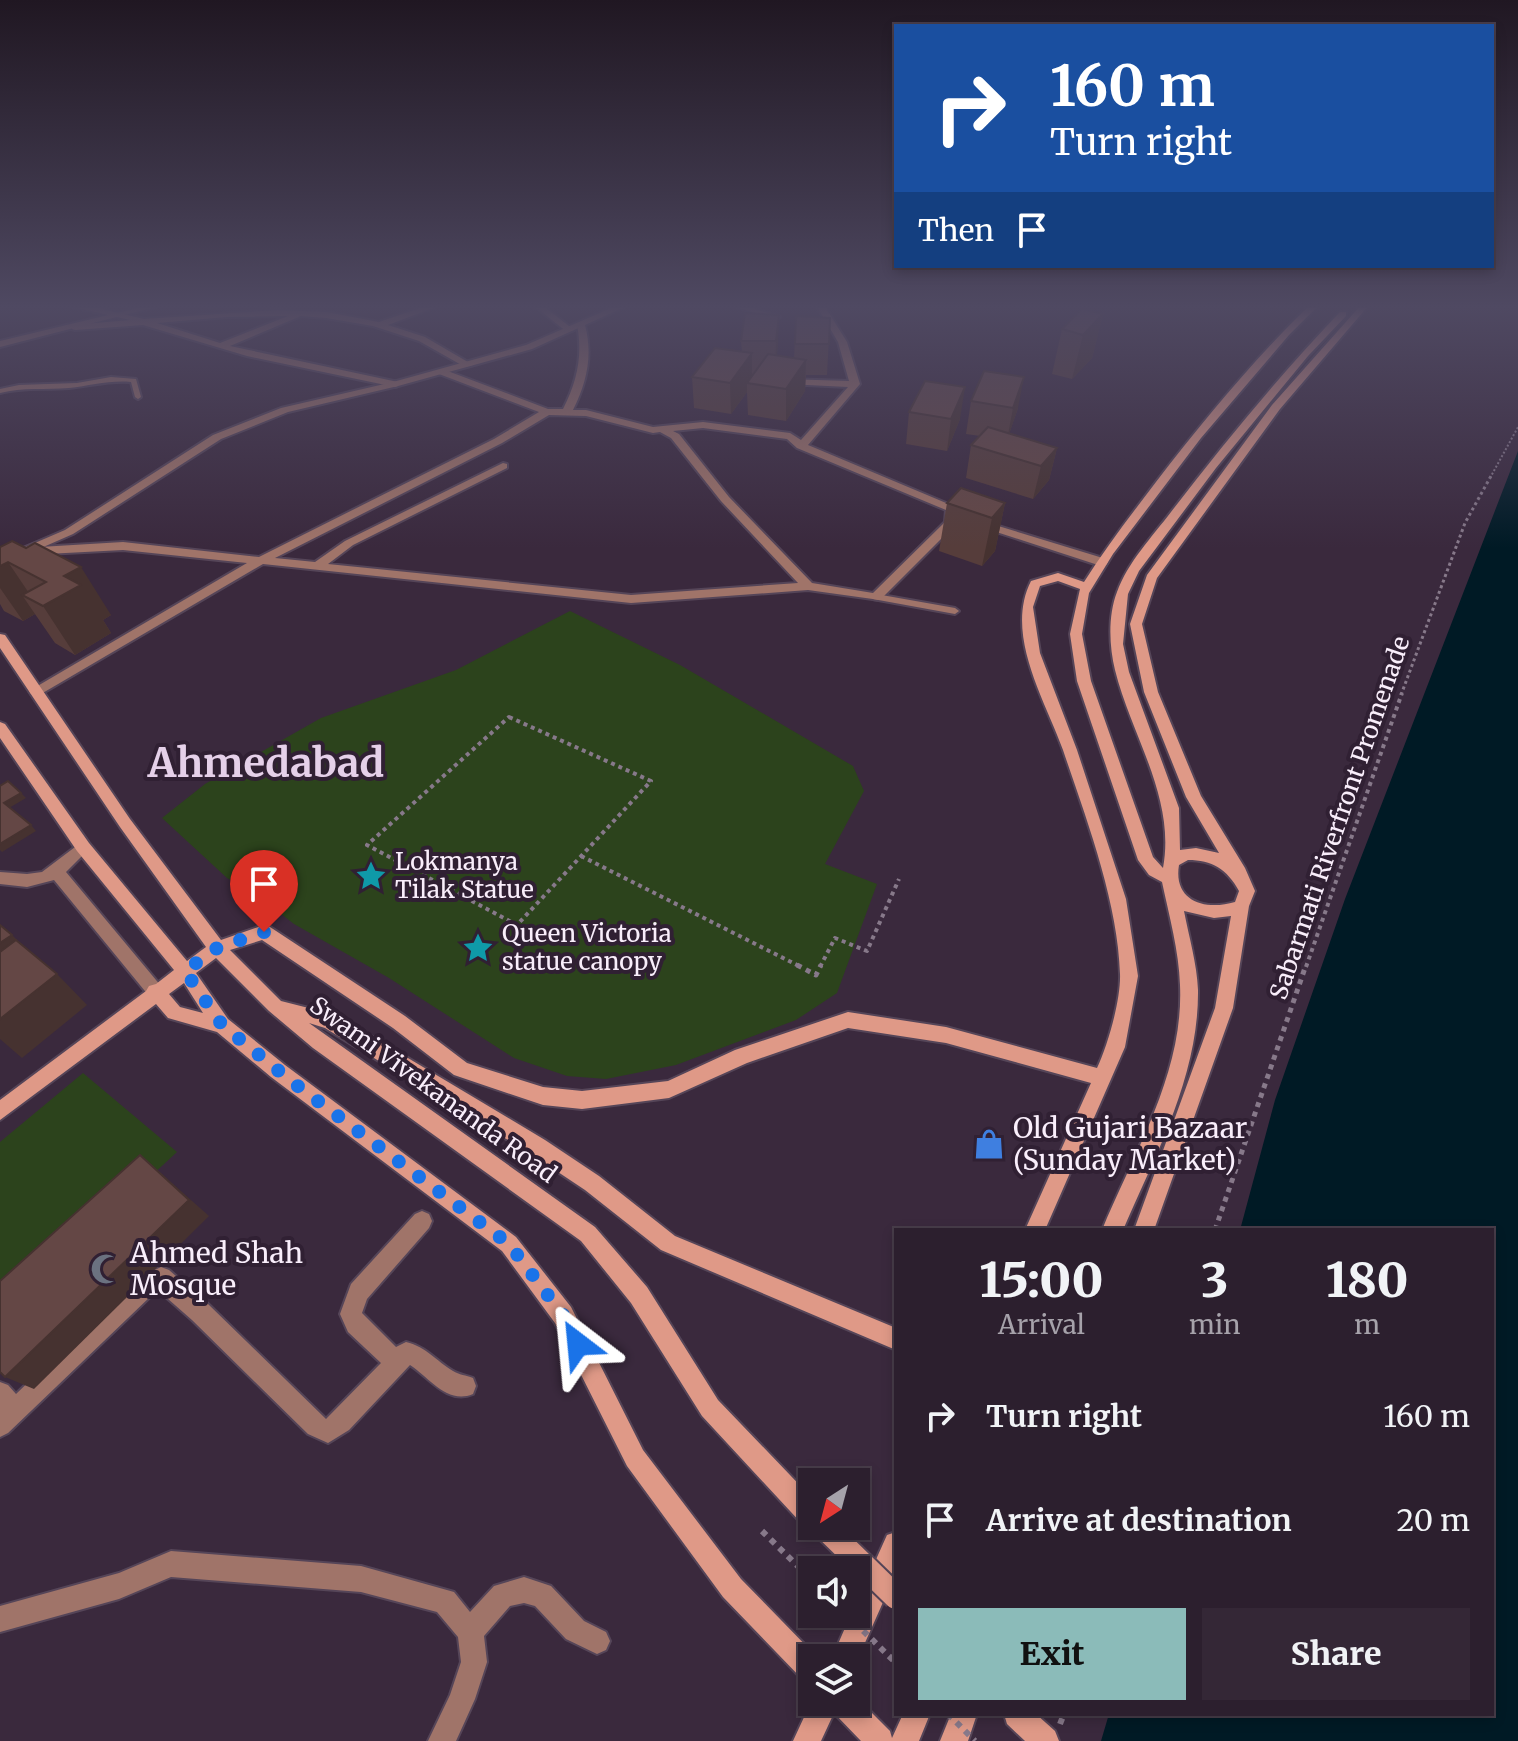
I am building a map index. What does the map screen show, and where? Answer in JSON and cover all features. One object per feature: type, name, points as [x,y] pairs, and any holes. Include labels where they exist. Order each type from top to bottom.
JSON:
[{"type":"main road","points":[[1240,386],[1197,436],[1102,562],[1087,587],[1076,634],[1084,681],[1146,860],[1155,871],[1170,877],[1186,904],[1206,913],[1226,913],[1241,906]]},
{"type":"main road","points":[[1113,1228],[1153,1138],[1183,1053],[1189,988],[1170,877],[1171,808],[1122,672],[1116,644],[1122,594],[1133,570],[1212,466],[1278,386]]},
{"type":"main road","points":[[1145,1228],[1224,1008],[1241,906],[1247,891],[1194,797],[1151,692],[1136,624],[1151,578],[1294,386]]},
{"type":"main road","points":[[1036,1228],[1116,1047],[1129,976],[1118,899],[1070,750],[1033,653],[1027,607],[1035,584],[1058,577],[1087,587]]},
{"type":"main road","name":"Swami Vivekananda Road","points":[[0,638],[125,823],[217,948],[275,1006],[342,1059],[588,1234],[639,1295],[710,1408],[798,1502]]},
{"type":"main road","points":[[0,727],[83,847],[185,971],[222,1025],[289,1080],[509,1244],[563,1315],[635,1458],[732,1588],[798,1656]]},
{"type":"main road","points":[[1170,877],[1185,854],[1204,854],[1223,860],[1239,872]]},
{"type":"main road","points":[[0,1111],[155,991],[217,948],[264,932],[399,1022],[461,1069],[543,1096],[582,1100],[669,1089],[742,1056],[848,1020],[946,1035],[1102,1078]]},
{"type":"main road","points":[[155,991],[174,1013],[222,1025]]},
{"type":"main road","points":[[275,1006],[330,1021],[343,1028],[538,1147],[592,1183],[668,1243],[894,1338]]},
{"type":"main road","points":[[837,1540],[894,1595]]},
{"type":"main road","points":[[851,1644],[894,1548]]},
{"type":"main road","points":[[807,1741],[819,1716]]},
{"type":"main road","points":[[856,1716],[880,1741]]},
{"type":"main road","points":[[905,1741],[916,1716]]},
{"type":"main road","points":[[954,1741],[963,1716]]},
{"type":"main road","points":[[1019,1716],[1045,1741]]},
{"type":"street","points":[[0,562],[69,532],[217,437],[285,410],[385,386]]},
{"type":"street","points":[[479,386],[547,412],[586,413],[675,436],[725,499],[808,586]]},
{"type":"street","points":[[567,412],[580,386]]},
{"type":"street","points":[[801,446],[853,386]]},
{"type":"street","points":[[36,691],[262,560],[498,441],[547,412]]},
{"type":"street","points":[[27,551],[123,546],[631,599],[808,586],[876,597],[951,523],[952,508],[801,446],[790,436],[703,425],[664,431]]},
{"type":"street","points":[[316,567],[362,536],[503,466]]},
{"type":"street","points":[[952,515],[1102,562]]},
{"type":"street","points":[[0,878],[28,883],[57,873],[83,847]]},
{"type":"street","points":[[57,873],[155,991]]},
{"type":"street","points":[[396,1362],[356,1324],[351,1314],[359,1292],[422,1221]]},
{"type":"street","points":[[0,1393],[8,1418],[144,1287],[161,1278],[316,1426],[328,1431],[341,1422],[406,1353],[415,1354],[448,1382],[465,1386]]},
{"type":"street","points":[[0,1619],[119,1586],[171,1564],[361,1579],[445,1601],[470,1632],[474,1662],[462,1699],[442,1741]]},
{"type":"street","points":[[470,1632],[503,1595],[524,1590],[542,1595],[575,1630],[597,1641]]},
{"type":"lane","points":[[0,391],[24,386]]},
{"type":"lane","points":[[135,386],[138,397]]},
{"type":"lane","points":[[876,597],[955,611]]},
{"type":"path","name":"Sabarmati Riverfront Promenade","points":[[1216,1228],[1383,743],[1465,523],[1518,427]]},
{"type":"path","points":[[509,717],[651,781],[581,856],[517,925],[367,845],[509,717]]},
{"type":"path","points":[[581,856],[816,975],[835,938],[867,951],[899,879]]},
{"type":"path","points":[[762,1531],[798,1566]]},
{"type":"path","points":[[860,1628],[894,1661]]},
{"type":"path","points":[[950,1716],[975,1741]]},
{"type":"green space","points":[[570,611],[680,665],[853,766],[864,791],[825,864],[877,884],[837,993],[796,1020],[676,1065],[606,1079],[567,1076],[514,1058],[389,978],[294,924],[254,893],[227,878],[162,818],[205,784],[321,718],[456,670]]},
{"type":"green space","points":[[83,1073],[177,1152],[0,1316],[0,1142]]},
{"type":"water","points":[[1518,451],[1518,1741],[1101,1741],[1108,1716],[1494,1716],[1494,1228],[1241,1228],[1275,1100],[1345,899]]},
{"type":"building","points":[[922,386],[965,387],[951,419],[909,412]]},
{"type":"building","points":[[977,386],[1021,386],[1013,408],[971,401]]},
{"type":"building","points":[[988,427],[1057,448],[1041,466],[971,445]]},
{"type":"building","points":[[961,488],[1005,503],[992,518],[947,503]]},
{"type":"building","points":[[12,541],[26,548],[35,543],[81,567],[64,576],[81,585],[43,606],[22,595],[46,582],[8,562],[0,566],[0,547]]},
{"type":"building","points":[[8,781],[21,793],[4,803],[31,825],[0,844],[0,786]]},
{"type":"building","points":[[0,925],[12,935],[0,943]]},
{"type":"building","points":[[16,940],[57,974],[0,1019],[0,952]]},
{"type":"building","points":[[140,1155],[189,1200],[5,1377],[0,1372],[0,1281]]},
{"type":"place","name":"Lokmanya Tilak Statue","points":[[371,876]]},
{"type":"place","name":"Queen Victoria statue canopy","points":[[478,948]]},
{"type":"place","name":"Old Gujari Bazaar (Sunday Market)","points":[[989,1144]]},
{"type":"place","name":"Ahmed Shah Mosque","points":[[106,1269]]},
{"type":"district","name":"Ahmedabad","points":[[266,763]]},
{"type":"route","points":[[264,932],[217,948],[185,971],[222,1025],[295,1084],[509,1244],[563,1315],[578,1344]]}]
